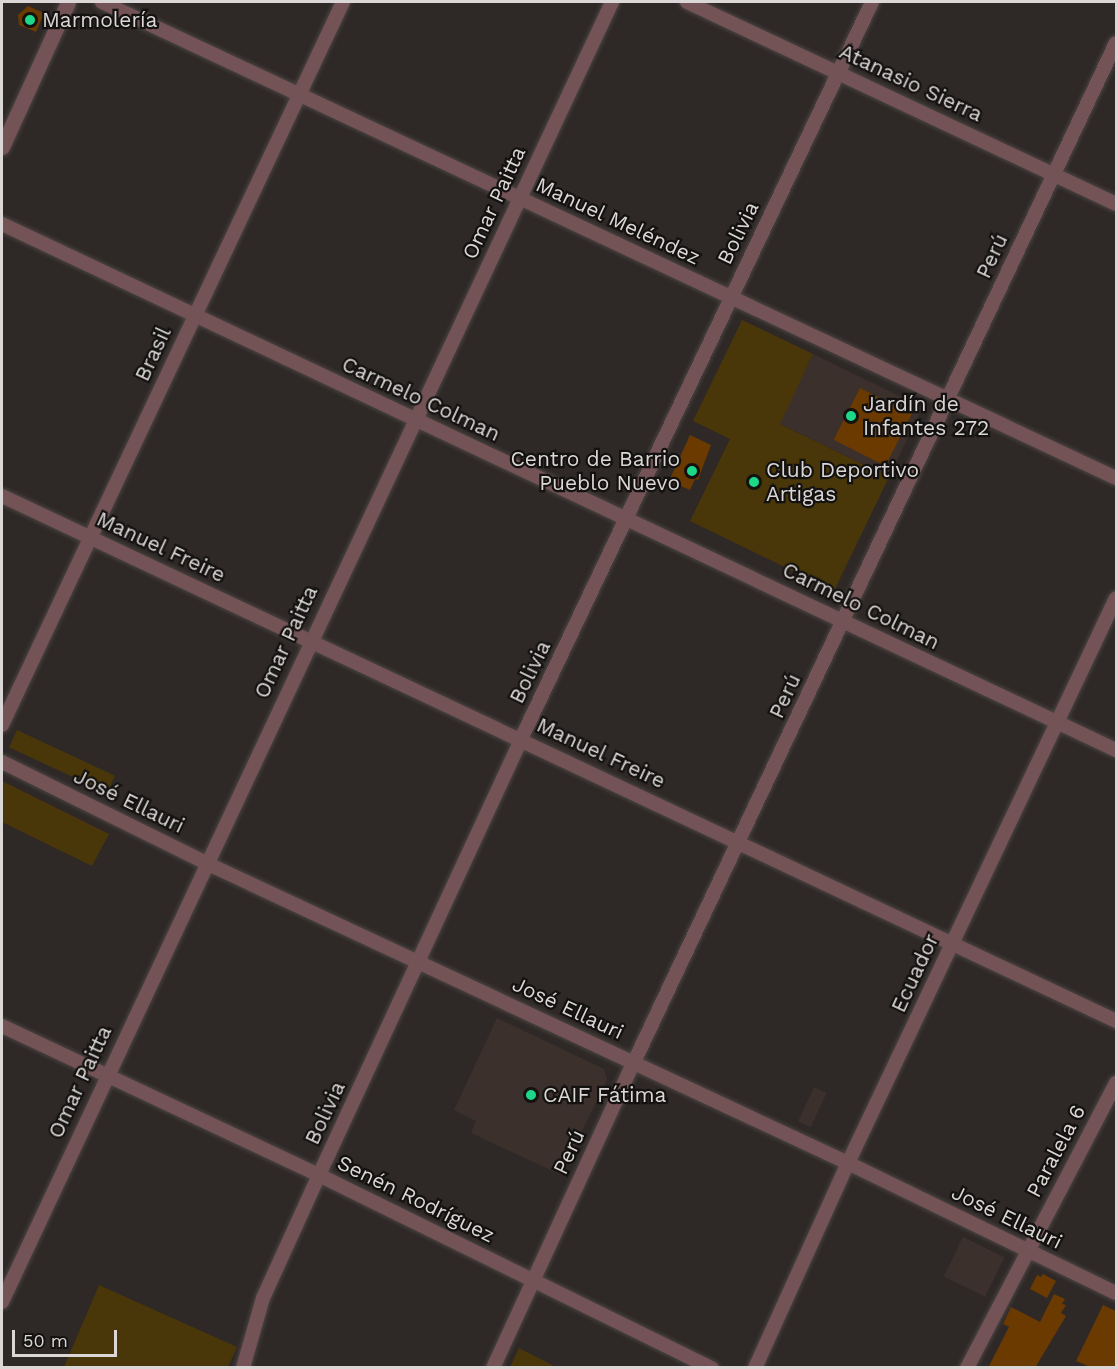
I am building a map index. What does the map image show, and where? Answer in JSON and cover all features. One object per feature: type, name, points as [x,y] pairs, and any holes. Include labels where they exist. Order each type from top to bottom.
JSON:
[{"type":"street","points":[[2,147],[68,2]]},
{"type":"street","name":"Manuel Meléndez","points":[[102,2],[300,92],[1116,478]]},
{"type":"street","name":"Brasil","points":[[2,725],[343,2]]},
{"type":"street","name":"Omar Paitta","points":[[2,1302],[8,1274],[107,1075],[612,2]]},
{"type":"street","name":"Atanasio Sierra","points":[[687,2],[1116,204]]},
{"type":"street","name":"Bolivia","points":[[243,1368],[263,1298],[319,1175],[730,297],[872,2]]},
{"type":"street","name":"Perú","points":[[493,1368],[634,1062],[1116,44]]},
{"type":"street","name":"Carmelo Colman","points":[[2,224],[1116,750]]},
{"type":"street","name":"Manuel Freire","points":[[2,496],[739,841],[1116,1021]]},
{"type":"street","name":"Ecuador","points":[[755,1368],[848,1163],[1116,598]]},
{"type":"street","name":"José Ellauri","points":[[2,762],[207,863],[848,1163],[1116,1293]]},
{"type":"street","name":"Senén Rodríguez","points":[[2,1026],[319,1175],[712,1368]]},
{"type":"street","name":"Paralela 6","points":[[967,1368],[1116,1083]]},
{"type":"shaded area","points":[[742,320],[813,354],[780,424],[889,477],[834,591],[690,521],[730,439],[693,421]]},
{"type":"shaded area","name":"Jardín de Infantes 272","points":[[813,354],[923,407],[889,477],[779,423]]},
{"type":"shaded area","points":[[17,730],[115,776],[107,793],[9,747]]},
{"type":"shaded area","points":[[2,781],[109,834],[92,866],[2,822]]},
{"type":"shaded area","name":"CAIF Fátima","points":[[497,1018],[604,1069],[607,1079],[561,1175],[471,1133],[476,1121],[454,1110]]},
{"type":"shaded area","points":[[814,1087],[827,1093],[811,1127],[798,1121]]},
{"type":"shaded area","points":[[963,1237],[1004,1257],[985,1297],[944,1277]]},
{"type":"shaded area","points":[[99,1285],[237,1347],[228,1367],[64,1367]]},
{"type":"shaded area","points":[[519,1348],[556,1367],[510,1367]]},
{"type":"building","name":"Marmolería","points":[[28,6],[44,13],[36,32],[19,25],[18,15]]},
{"type":"building","points":[[860,388],[912,414],[885,466],[834,440]]},
{"type":"building","points":[[690,435],[711,445],[698,480],[695,479],[690,490],[669,481]]},
{"type":"building","points":[[1043,1274],[1056,1281],[1047,1298],[1030,1289],[1037,1275],[1041,1277]]},
{"type":"building","points":[[1054,1294],[1065,1299],[1062,1304],[1066,1305],[1061,1313],[1066,1316],[1035,1368],[988,1368],[1009,1327],[1003,1324],[1011,1307],[1040,1322]]},
{"type":"building","points":[[1103,1305],[1116,1311],[1116,1368],[1090,1367],[1076,1361]]},
{"type":"place","name":"Marmolería","points":[[30,20]]},
{"type":"place","name":"Jardín de Infantes 272","points":[[851,416]]},
{"type":"place","name":"Centro de Barrio Pueblo Nuevo","points":[[692,471]]},
{"type":"place","name":"Club Deportivo Artigas","points":[[754,482]]},
{"type":"place","name":"CAIF Fátima","points":[[531,1095]]}]
